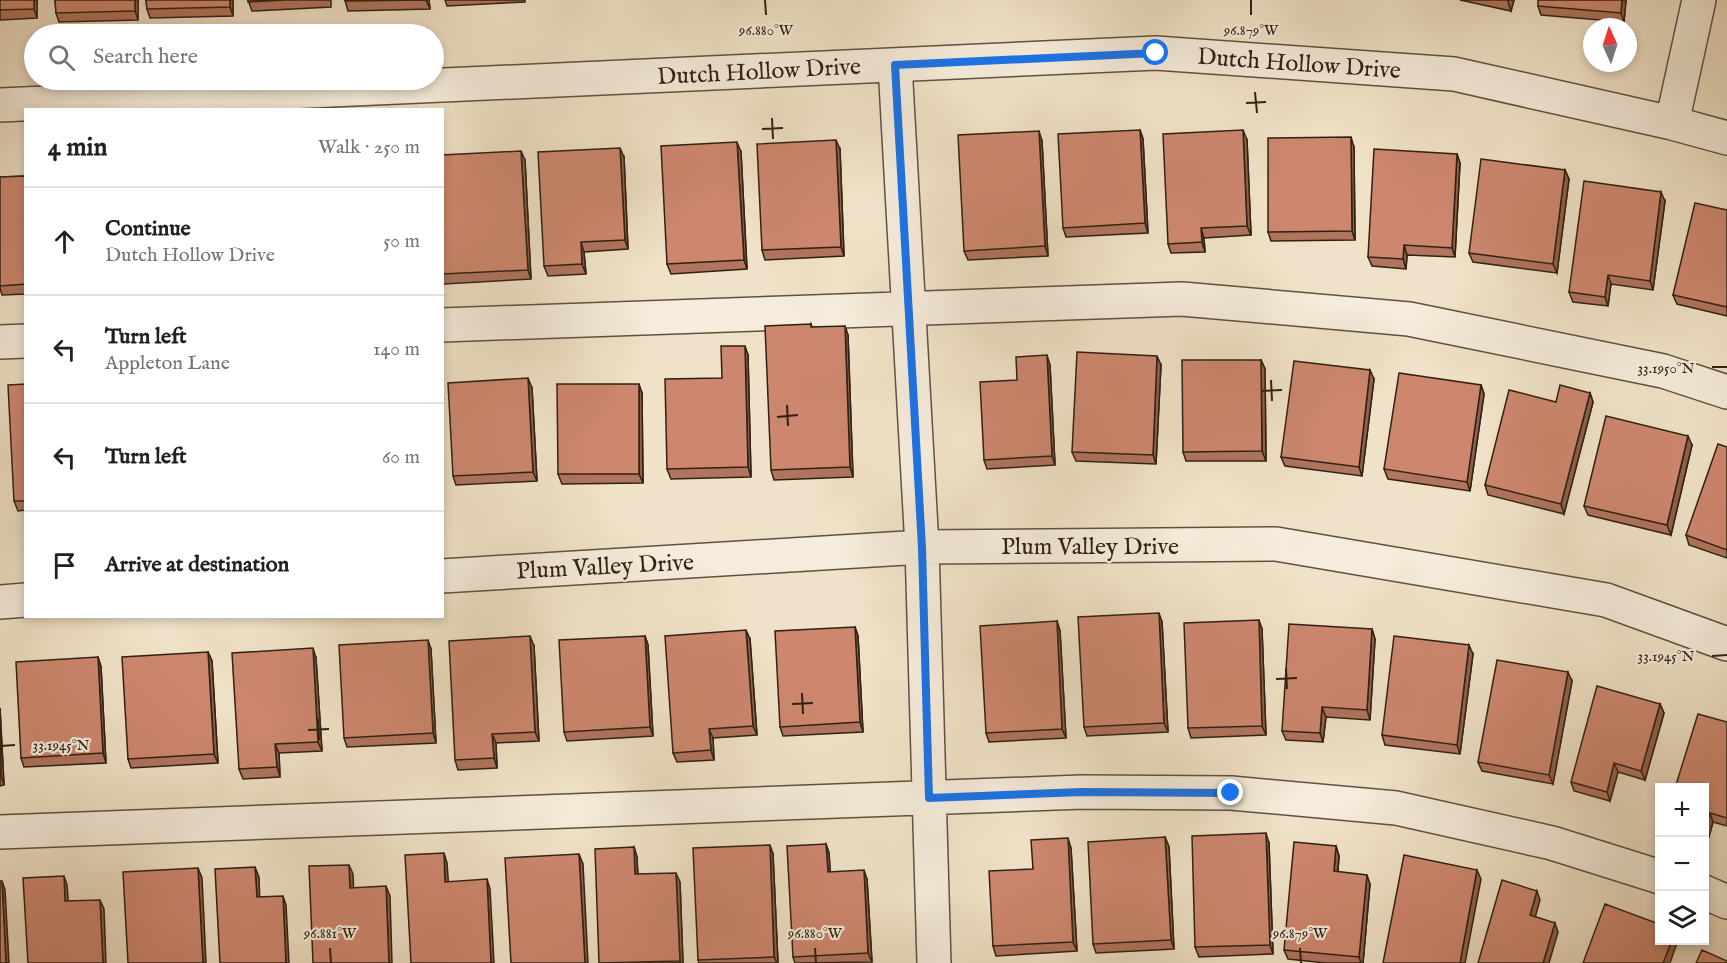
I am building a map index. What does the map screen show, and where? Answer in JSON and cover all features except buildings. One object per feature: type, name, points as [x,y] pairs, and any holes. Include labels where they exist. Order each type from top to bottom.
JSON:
[{"type":"street","points":[[1672,123],[1699,0]]},
{"type":"street","name":"Dutch Hollow Drive","points":[[444,85],[1156,53],[1454,74],[1672,123],[1727,138]]},
{"type":"street","points":[[895,65],[922,548],[934,963]]},
{"type":"street","name":"Dutch Hollow Drive","points":[[0,105],[336,90]]},
{"type":"street","points":[[444,325],[1182,299],[1410,319],[1663,371],[1727,392]]},
{"type":"street","points":[[0,342],[24,341]]},
{"type":"street","name":"Plum Valley Drive","points":[[444,576],[922,548],[1276,544],[1606,600],[1727,644]]},
{"type":"street","points":[[0,602],[24,600]]},
{"type":"street","points":[[0,832],[1082,792],[1231,793],[1396,808],[1552,843],[1655,876]]},
{"type":"street","points":[[1709,894],[1727,902]]},
{"type":"route","points":[[1156,53],[895,65],[922,548],[929,798],[1082,792],[1231,793]]}]
